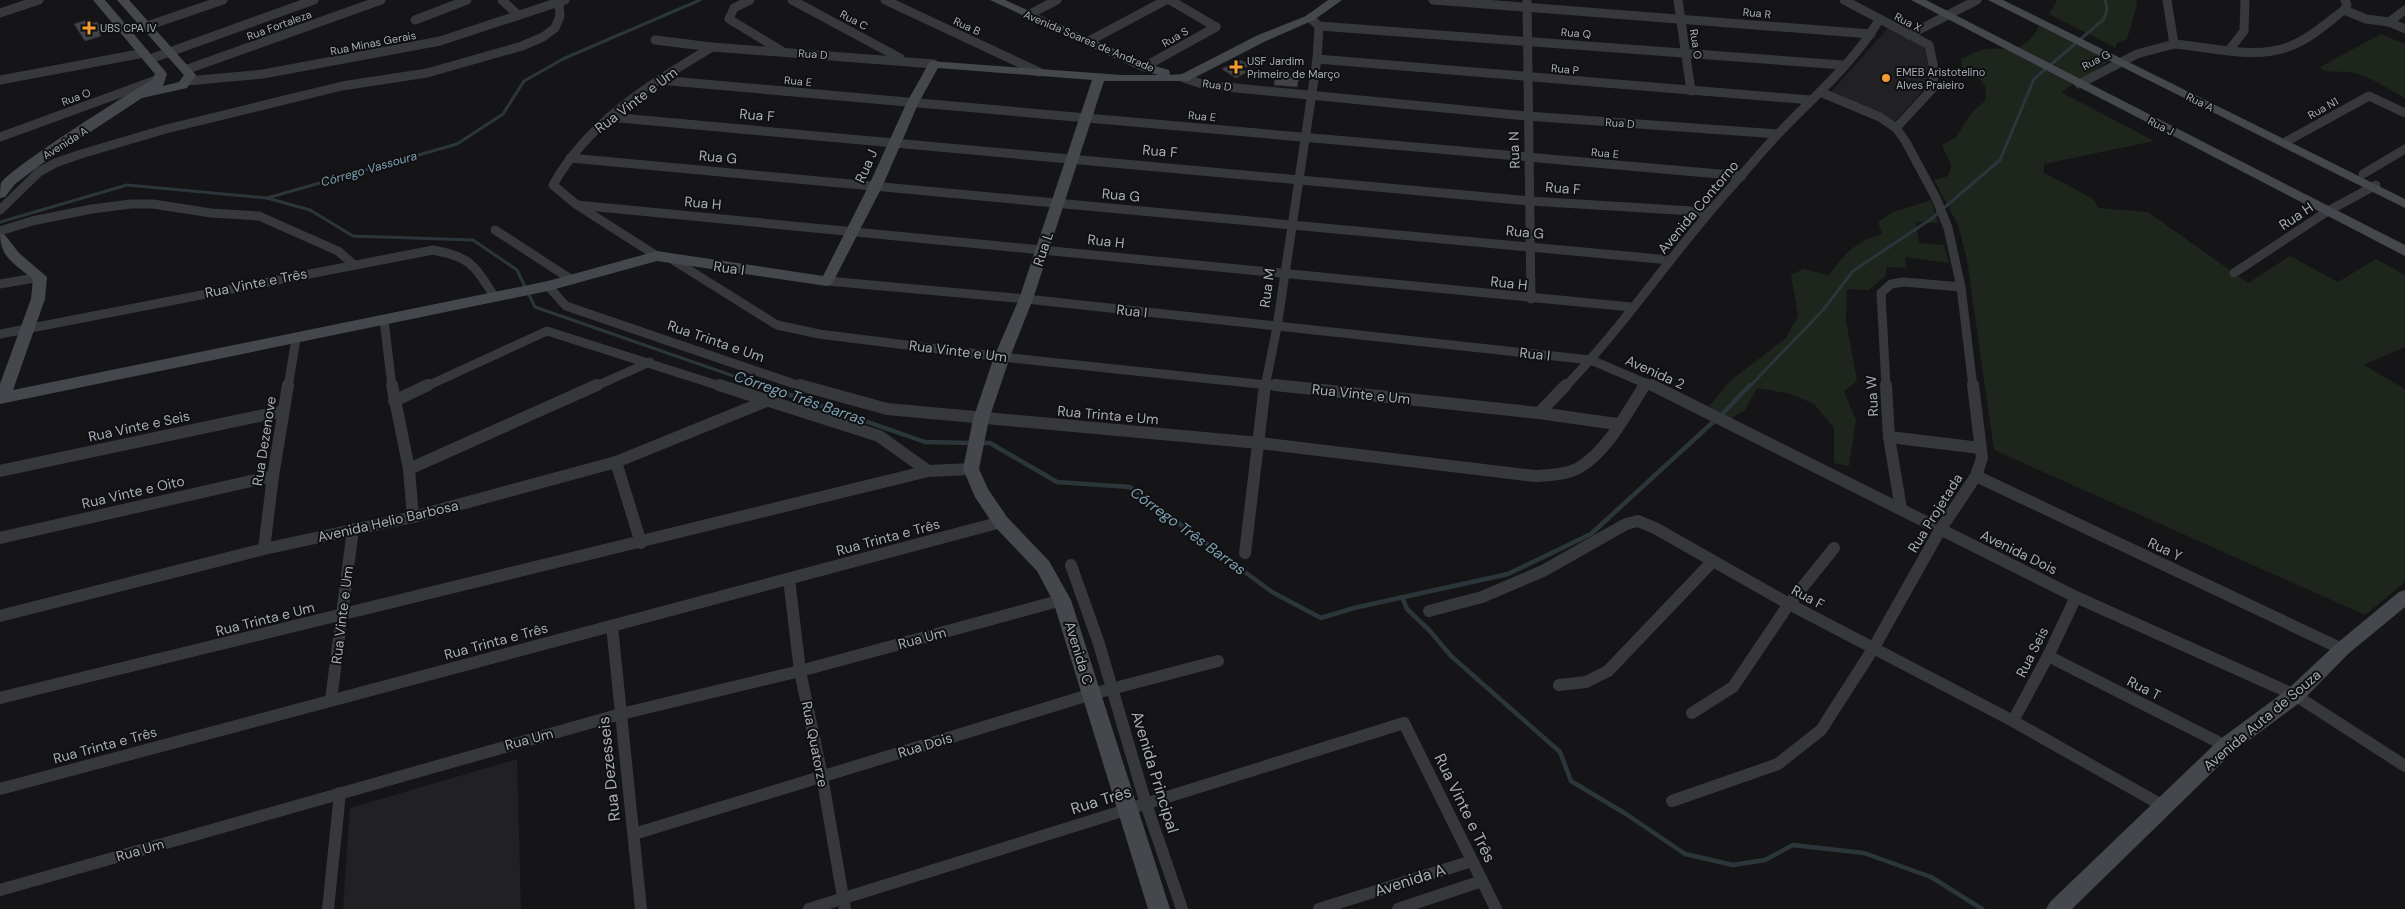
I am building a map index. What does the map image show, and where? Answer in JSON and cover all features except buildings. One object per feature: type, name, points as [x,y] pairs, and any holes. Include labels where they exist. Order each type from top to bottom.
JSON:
[{"type":"main road","points":[[99,0],[161,74],[159,84]]},
{"type":"street","points":[[0,13],[39,0]]},
{"type":"street","points":[[147,26],[222,0]]},
{"type":"street","points":[[0,80],[169,52],[314,0]]},
{"type":"street","name":"Rua Fortaleza","points":[[186,76],[381,0]]},
{"type":"street","points":[[415,20],[467,0]]},
{"type":"street","points":[[502,0],[518,15]]},
{"type":"street","points":[[750,0],[734,8],[730,19],[784,52]]},
{"type":"street","name":"Rua C","points":[[792,0],[905,61]]},
{"type":"street","name":"Rua B","points":[[885,0],[1038,72]]},
{"type":"street","name":"Avenida Soares de Andrade","points":[[996,0],[1144,67],[1184,78]]},
{"type":"street","points":[[1028,15],[1057,0]]},
{"type":"street","points":[[1089,41],[1166,0]]},
{"type":"street","name":"Rua S","points":[[1144,67],[1216,27],[1170,0]]},
{"type":"street","points":[[1184,78],[1262,38],[1314,22],[1336,0]]},
{"type":"street","name":"Rua R","points":[[1433,0],[1527,4],[1870,34]]},
{"type":"street","name":"Rua O","points":[[1678,0],[1691,91]]},
{"type":"street","name":"Rua X","points":[[1844,0],[1928,45],[1934,70],[1933,88],[1896,128]]},
{"type":"street","name":"Rua J","points":[[1918,0],[2405,251]]},
{"type":"street","points":[[1909,35],[1977,0]]},
{"type":"street","name":"Rua A","points":[[2012,0],[2081,39]]},
{"type":"street","points":[[2167,0],[2174,44]]},
{"type":"street","points":[[2230,49],[2244,31],[2246,0]]},
{"type":"street","points":[[2345,0],[2347,5],[2344,10],[2366,19],[2389,22],[2405,29]]},
{"type":"street","points":[[126,1],[169,52],[186,76]]},
{"type":"street","points":[[0,210],[39,172],[55,163],[81,154],[166,129],[342,86],[427,73],[522,46],[543,37],[555,28],[560,16],[559,1]]},
{"type":"street","name":"Rua Minas Gerais","points":[[186,76],[263,74],[398,50],[440,41],[559,1]]},
{"type":"street","name":"Rua A","points":[[1999,1],[2363,174],[2395,193],[2405,204]]},
{"type":"street","name":"Rua N","points":[[1527,4],[1527,116],[1531,299]]},
{"type":"street","name":"Rua G","points":[[2079,84],[2125,60],[2164,45],[2174,44],[2275,51],[2293,45],[2344,10]]},
{"type":"street","points":[[2389,22],[2405,10]]},
{"type":"street","name":"Avenida Contorno","points":[[1539,413],[1591,360],[1710,212],[1778,134],[1820,92],[1880,20]]},
{"type":"street","name":"Rua Q","points":[[1314,22],[1843,65]]},
{"type":"street","name":"Rua M","points":[[1245,553],[1265,384],[1277,327],[1317,59],[1314,22]]},
{"type":"street","name":"Rua D","points":[[655,40],[712,47],[1099,77],[1184,78],[1206,85],[1527,116],[1778,134]]},
{"type":"street","name":"Rua Vinte e Um","points":[[712,47],[659,80],[600,123],[560,169],[553,185],[577,205],[657,256],[673,260],[777,325],[819,334],[1002,357],[1539,413],[1617,424]]},
{"type":"street","name":"Rua P","points":[[1317,59],[1811,100]]},
{"type":"street","name":"Rua A","points":[[2125,60],[2373,186],[2395,193]]},
{"type":"street","name":"Rua J","points":[[827,281],[876,184],[913,102],[934,64]]},
{"type":"street","name":"Avenida A","points":[[0,194],[5,183],[38,160],[159,84],[174,88],[186,76]]},
{"type":"street","name":"Rua L","points":[[981,419],[1002,357],[1026,299],[1099,77]]},
{"type":"street","name":"Rua E","points":[[659,80],[1742,176]]},
{"type":"street","name":"Rua O","points":[[0,137],[159,84]]},
{"type":"street","name":"Rua Projetada","points":[[1672,801],[1778,764],[1821,730],[1873,649],[1940,530],[1976,476],[1982,458],[1961,287],[1945,220],[1936,198],[1906,142],[1896,128],[1880,118],[1820,92]]},
{"type":"street","name":"Rua N1","points":[[2289,139],[2369,96],[2405,113]]},
{"type":"street","name":"Rua F","points":[[608,117],[1530,201],[1710,212]]},
{"type":"street","points":[[2363,174],[2405,149]]},
{"type":"street","name":"Rua G","points":[[570,158],[876,184],[1670,260]]},
{"type":"street","name":"Rua H","points":[[2234,274],[2328,211],[2373,186]]},
{"type":"street","points":[[0,231],[32,221],[92,209],[132,204],[153,204],[259,216],[338,252],[353,264]]},
{"type":"street","name":"Rua H","points":[[577,205],[1043,248],[1531,299],[1632,307]]},
{"type":"street","points":[[495,230],[572,280]]},
{"type":"street","points":[[0,238],[14,256],[40,277]]},
{"type":"street","name":"Rua Vinte e Três","points":[[0,334],[433,250],[456,253],[472,262],[497,295]]},
{"type":"street","points":[[1,398],[541,287],[657,256]]},
{"type":"street","name":"Rua I","points":[[673,260],[827,281],[1026,299],[1591,360]]},
{"type":"street","points":[[0,284],[40,277]]},
{"type":"street","points":[[1,398],[29,328],[38,299],[40,277]]},
{"type":"street","name":"Rua W","points":[[1901,509],[1890,437],[1882,293],[1892,284],[1904,282],[1961,287]]},
{"type":"street","name":"Rua Trinta e Um","points":[[541,287],[566,306],[822,393],[887,410],[1259,443],[1535,476],[1560,475],[1580,467],[1594,456],[1647,383]]},
{"type":"street","points":[[384,320],[394,400],[409,469],[413,517]]},
{"type":"street","points":[[394,400],[547,331],[650,362],[879,436],[928,471]]},
{"type":"street","name":"Rua Dezenove","points":[[264,549],[273,476],[296,338]]},
{"type":"street","name":"Avenida 2","points":[[1591,360],[1647,383],[1733,427]]},
{"type":"street","points":[[409,469],[650,362]]},
{"type":"street","name":"Avenida Helio Barbosa","points":[[0,616],[264,549],[413,517],[616,462],[769,400]]},
{"type":"street","name":"Rua Vinte e Seis","points":[[0,471],[284,411]]},
{"type":"street","points":[[971,469],[981,419]]},
{"type":"street","name":"Avenida Dois","points":[[1733,427],[2076,597],[2295,695],[2405,766]]},
{"type":"street","points":[[1890,437],[1980,448]]},
{"type":"street","points":[[616,462],[641,543]]},
{"type":"street","name":"Rua Trinta e Um","points":[[0,698],[641,543],[928,471],[971,469]]},
{"type":"street","name":"Avenida C","points":[[971,469],[981,492],[1000,522],[1043,566],[1062,600],[1158,909]]},
{"type":"street","name":"Rua Vinte e Oito","points":[[0,538],[273,476]]},
{"type":"street","name":"Rua Y","points":[[1976,476],[2342,649]]},
{"type":"street","name":"Rua F","points":[[1429,611],[1482,598],[1543,571],[1626,524],[1638,521],[1655,528],[1712,562],[1873,649],[2013,721],[2165,807]]},
{"type":"street","name":"Rua Trinta e Três","points":[[0,789],[1000,522]]},
{"type":"street","name":"Rua Vinte e Um","points":[[331,700],[353,529]]},
{"type":"street","points":[[1692,713],[1733,687],[1790,604],[1834,548]]},
{"type":"street","points":[[1559,685],[1586,682],[1608,671],[1712,562]]},
{"type":"street","name":"Avenida Principal","points":[[1071,565],[1099,644],[1146,804],[1182,909]]},
{"type":"street","name":"Rua Quatorze","points":[[789,579],[800,671],[822,776],[844,903]]},
{"type":"street","name":"Rua Seis","points":[[2013,721],[2048,656],[2076,597]]},
{"type":"street","name":"Avenida Auta de Souza","points":[[2057,909],[2165,807],[2226,746],[2295,695],[2342,649],[2405,597]]},
{"type":"street","name":"Rua Um","points":[[0,890],[621,714],[800,671],[1062,600]]},
{"type":"street","name":"Rua Dezesseis","points":[[612,626],[642,909]]},
{"type":"street","name":"Rua T","points":[[2048,656],[2226,746]]},
{"type":"street","name":"Rua Dois","points":[[634,834],[1092,694],[1218,661]]},
{"type":"street","name":"Rua Vinte e Três","points":[[1404,722],[1496,909]]},
{"type":"street","name":"Rua Três","points":[[809,909],[844,903],[1404,722]]},
{"type":"street","points":[[328,909],[340,793]]},
{"type":"street","name":"Avenida A","points":[[1319,909],[1472,861]]},
{"type":"street","name":"Avenida A","points":[[1398,909],[1482,881]]},
{"type":"shaded area","points":[[2057,0],[2137,0],[2127,39],[2116,44],[2116,48],[2049,14]]},
{"type":"shaded area","points":[[2039,26],[2111,60],[2061,92],[2154,141],[2044,164],[2044,173],[2092,198],[2099,208],[2148,212],[2248,283],[2290,256],[2338,282],[2376,259],[2405,275],[2405,347],[2364,365],[2405,389],[2405,582],[2365,615],[1994,450],[1967,260],[1958,225],[1934,180],[1948,176],[1951,165],[1942,145],[1956,137],[1972,112],[1985,101],[1986,88],[1981,80],[1963,74],[1961,59],[1986,49],[2011,48],[2023,45],[2029,41]]},
{"type":"shaded area","name":"EMEB Aristotelino Alves Praieiro","points":[[1889,27],[1924,46],[1930,72],[1929,84],[1895,121],[1830,93]]},
{"type":"shaded area","points":[[2381,34],[2405,44],[2405,98],[2364,76],[2350,72],[2326,71],[2320,67]]},
{"type":"shaded area","points":[[1931,200],[1938,223],[1916,222],[1919,243],[1944,245],[1949,263],[1905,257],[1906,268],[1886,267],[1886,275],[1869,290],[1847,289],[1846,320],[1857,381],[1844,391],[1856,420],[1849,466],[1834,463],[1834,428],[1814,404],[1791,394],[1757,388],[1745,410],[1730,419],[1709,406],[1730,381],[1786,338],[1798,316],[1791,275],[1803,269],[1829,275],[1851,249],[1882,234],[1878,222],[1893,212]]},
{"type":"shaded area","points":[[517,759],[521,909],[343,909],[350,808]]},
{"type":"waterway","name":"Córrego Vassoura","points":[[267,198],[457,144],[503,114],[524,81],[565,58],[700,0]]},
{"type":"waterway","points":[[1749,387],[1823,310],[1853,271],[1931,219],[2000,160],[2034,79],[2104,19],[2107,9],[2105,0]]},
{"type":"waterway","name":"Córrego Vassoura","points":[[0,222],[127,185],[267,198]]},
{"type":"waterway","name":"Córrego Três Barras","points":[[267,198],[310,210],[353,236],[473,240],[517,270],[535,307],[765,387]]},
{"type":"waterway","name":"Córrego Três Barras","points":[[762,385],[925,442],[973,443]]},
{"type":"waterway","points":[[1402,597],[1508,574],[1591,534],[1724,412],[1750,385]]},
{"type":"waterway","name":"Córrego Três Barras","points":[[980,443],[990,443],[1057,482],[1130,487],[1272,592],[1321,618],[1354,608],[1402,597]]},
{"type":"waterway","name":"Córrego Três Barras","points":[[1402,597],[1407,609],[1430,631],[1451,656],[1560,752],[1571,781],[1626,814],[1685,854],[1733,865],[1765,860],[1793,845],[1864,853],[1931,877],[1982,909]]},
{"type":"place","name":"UBS CPA IV","points":[[89,28]]},
{"type":"place","name":"USF Jardim Primeiro de Março","points":[[1236,67]]},
{"type":"place","name":"EMEB Aristotelino Alves Praieiro","points":[[1886,78]]}]
